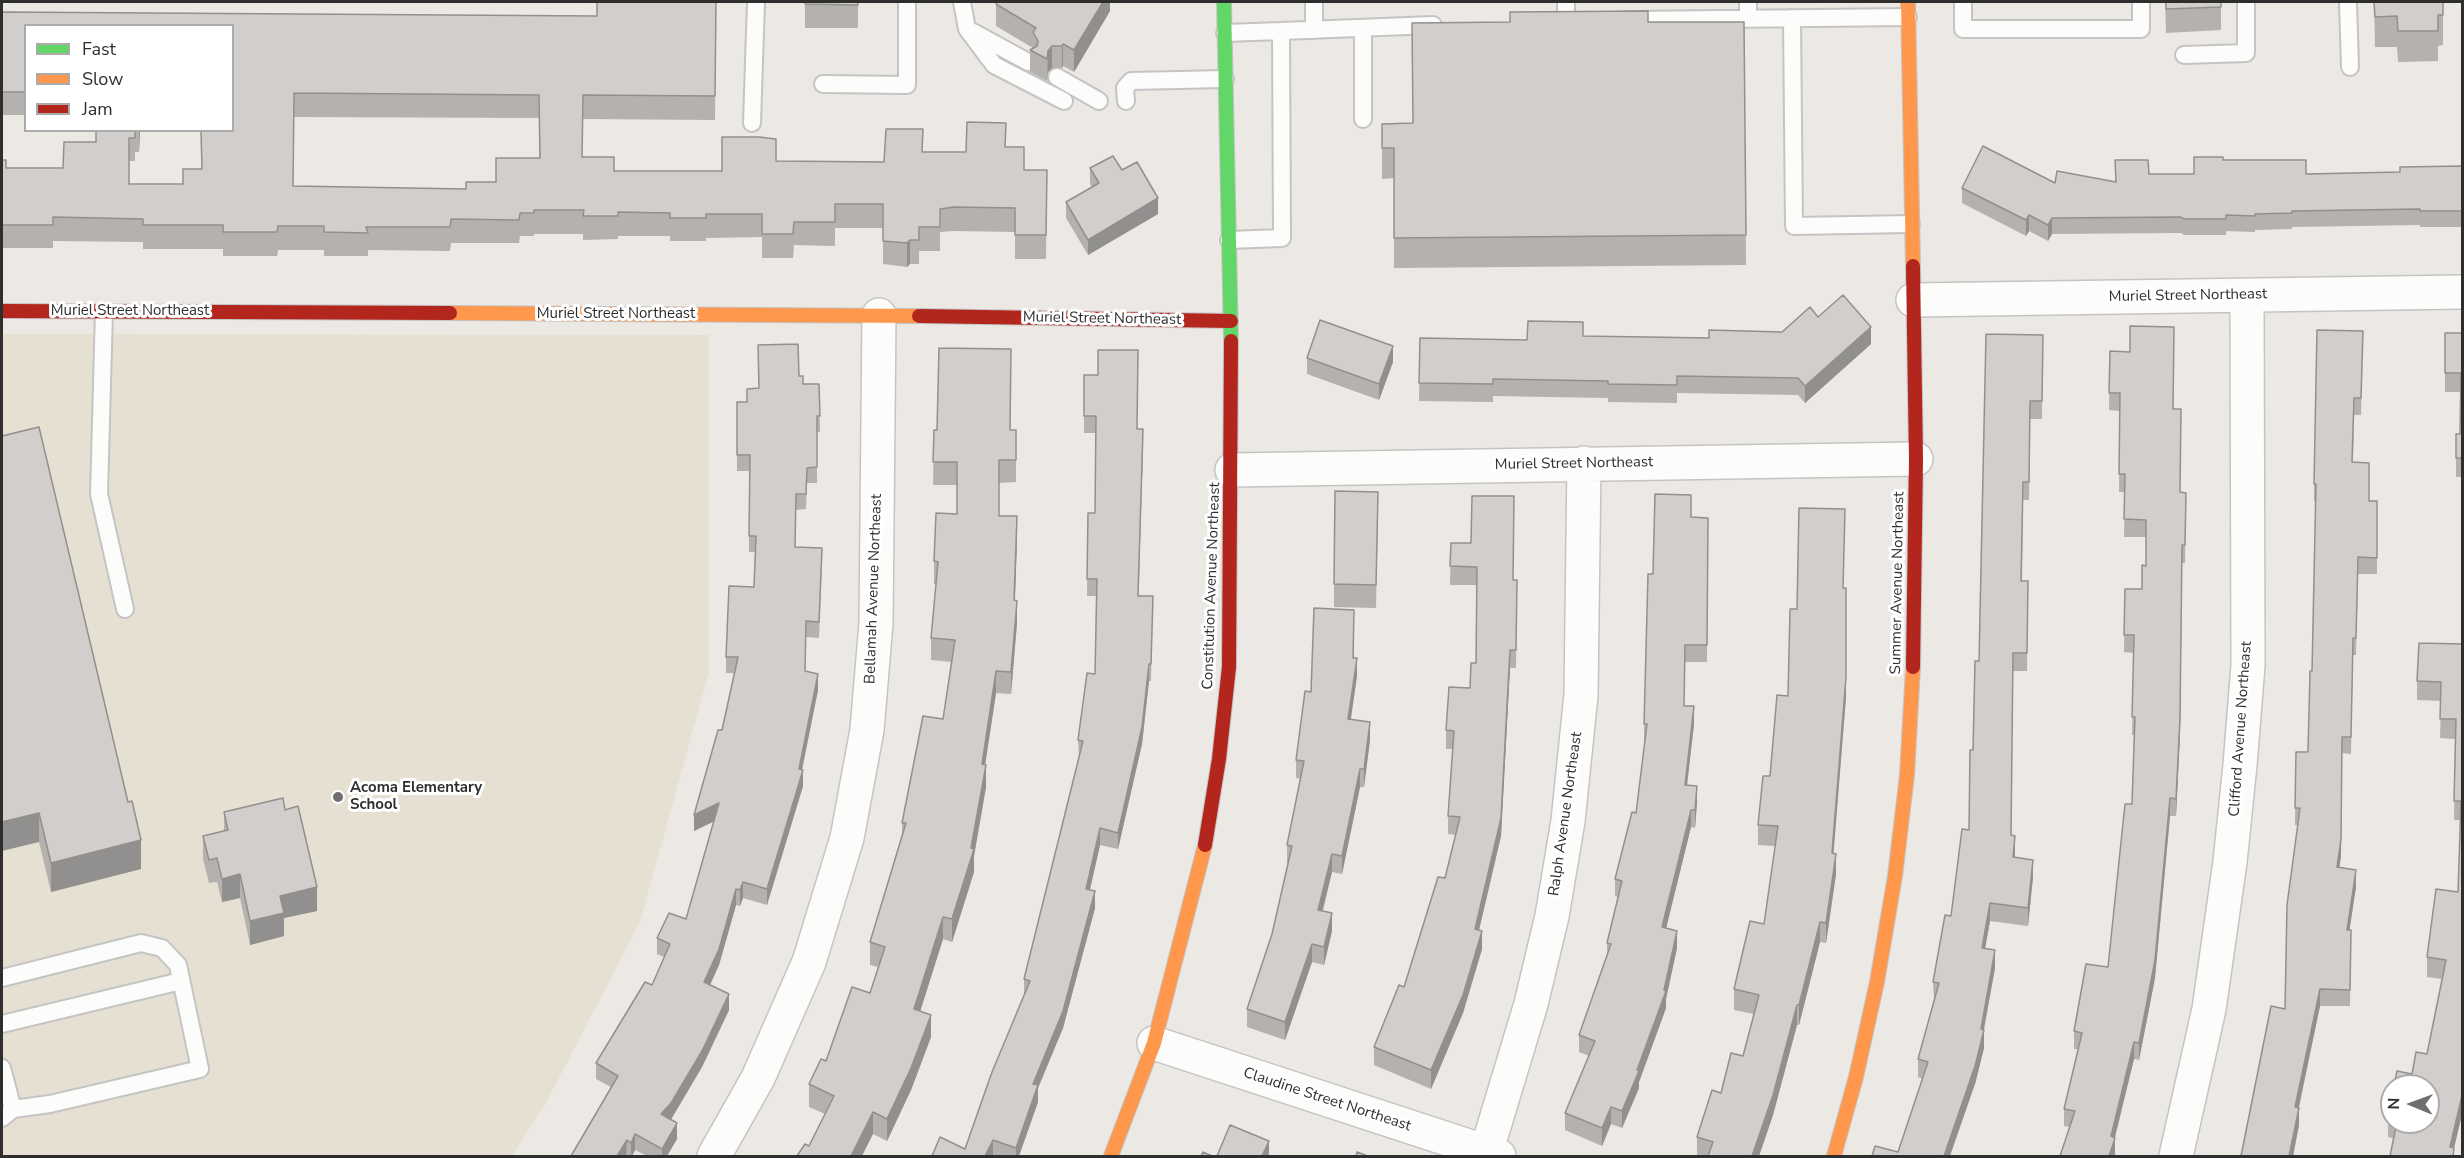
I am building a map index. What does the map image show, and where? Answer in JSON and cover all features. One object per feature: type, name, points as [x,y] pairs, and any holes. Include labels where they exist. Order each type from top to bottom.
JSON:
[{"type":"street","name":"Constitution Avenue Northeast","points":[[1111,1156],[1154,1043],[1204,850],[1220,759],[1229,667],[1232,470],[1232,321],[1224,2]]},
{"type":"street","name":"Summer Avenue Northeast","points":[[1834,1156],[1856,1077],[1895,876],[1905,798],[1913,682],[1916,459],[1908,9]]},
{"type":"street","name":"Muriel Street Northeast","points":[[1913,300],[2463,292]]},
{"type":"street","name":"Clifford Avenue Northeast","points":[[2176,1156],[2208,1009],[2230,862],[2240,765],[2248,665],[2247,296]]},
{"type":"street","name":"Muriel Street Northeast","points":[[2,311],[879,315],[1232,321]]},
{"type":"street","name":"Bellamah Avenue Northeast","points":[[714,1156],[758,1078],[809,962],[847,838],[867,730],[876,623],[879,315]]},
{"type":"street","name":"Muriel Street Northeast","points":[[1232,470],[1916,459]]},
{"type":"street","name":"Ralph Avenue Northeast","points":[[1490,1155],[1552,916],[1568,821],[1581,695],[1584,463]]},
{"type":"street","name":"Claudine Street Northeast","points":[[1154,1043],[1490,1155]]},
{"type":"lane","points":[[752,123],[756,2]]},
{"type":"lane","points":[[823,84],[907,85],[907,2]]},
{"type":"lane","points":[[962,2],[967,29],[994,65],[1064,101]]},
{"type":"lane","points":[[1314,2],[1314,30]]},
{"type":"lane","points":[[1566,2],[1566,22]]},
{"type":"lane","points":[[1963,2],[1964,29],[2141,29],[2141,2]]},
{"type":"lane","points":[[2184,55],[2246,53],[2246,2]]},
{"type":"lane","points":[[2348,2],[2350,67]]},
{"type":"lane","points":[[1612,21],[1748,10],[1792,18],[1908,9]]},
{"type":"lane","points":[[1792,18],[1794,226],[1911,224]]},
{"type":"lane","points":[[1225,33],[1449,24]]},
{"type":"lane","points":[[1363,28],[1363,119]]},
{"type":"lane","points":[[967,29],[1028,62]]},
{"type":"lane","points":[[1229,240],[1282,238],[1281,31]]},
{"type":"lane","points":[[1057,77],[1099,101]]},
{"type":"lane","points":[[1126,101],[1125,88],[1131,81],[1226,80]]},
{"type":"lane","points":[[104,311],[99,494],[125,609]]},
{"type":"lane","points":[[2,978],[141,943],[162,948],[178,965],[200,1069],[7,1114],[2,1068]]},
{"type":"lane","points":[[2,1024],[181,981]]},
{"type":"shaded area","name":"Acoma Elementary School","points":[[2,334],[709,335],[709,672],[640,922],[547,1101],[512,1156],[2,1156]]},
{"type":"building","points":[[597,2],[716,2],[715,96],[583,95],[582,157],[614,157],[614,171],[722,171],[722,137],[759,137],[776,139],[776,161],[884,162],[886,129],[923,129],[922,152],[966,152],[967,122],[1006,123],[1005,147],[1024,147],[1024,170],[1047,170],[1046,235],[1015,235],[1015,208],[954,207],[940,209],[940,227],[919,227],[919,240],[910,240],[907,243],[883,241],[883,204],[835,204],[835,222],[794,222],[793,234],[762,234],[762,214],[706,214],[706,218],[670,218],[670,213],[618,212],[618,216],[583,216],[584,210],[534,210],[534,213],[520,213],[519,220],[451,219],[450,227],[366,227],[368,233],[324,232],[324,226],[278,226],[277,232],[223,232],[223,225],[143,225],[143,219],[53,217],[53,225],[2,225],[2,160],[6,160],[6,168],[63,168],[64,142],[96,142],[96,132],[135,132],[135,138],[129,138],[129,184],[183,184],[183,169],[202,169],[201,132],[234,132],[234,24],[24,24],[24,92],[2,92],[2,12],[597,16]],"holes":[[[294,93],[539,95],[540,158],[496,158],[496,182],[466,182],[466,189],[293,186]]]},
{"type":"building","points":[[805,2],[858,2],[858,5],[805,4]]},
{"type":"building","points":[[997,2],[1103,2],[1074,50],[1063,44],[1052,46],[1048,51],[1047,59],[1030,50],[1037,46],[1038,41],[1033,32],[1036,28],[996,4]]},
{"type":"building","points":[[2166,2],[2221,2],[2221,7],[2166,9]]},
{"type":"building","points":[[2374,2],[2443,2],[2443,15],[2438,15],[2438,31],[2398,31],[2397,16],[2375,17]]},
{"type":"building","points":[[1648,11],[1648,22],[1744,22],[1746,235],[1394,238],[1394,148],[1382,148],[1382,124],[1413,123],[1412,23],[1510,22],[1510,12]]},
{"type":"building","points":[[1983,146],[2055,183],[2057,171],[2116,182],[2115,160],[2148,160],[2149,174],[2194,174],[2194,157],[2223,157],[2223,160],[2306,160],[2306,174],[2400,172],[2400,167],[2463,166],[2463,211],[2420,211],[2420,209],[2292,211],[2292,213],[2255,214],[2255,216],[2226,215],[2226,219],[2052,218],[2048,225],[2029,215],[2026,220],[1962,188]]},
{"type":"building","points":[[1113,156],[1122,170],[1137,162],[1158,198],[1088,240],[1066,202],[1099,183],[1090,168]]},
{"type":"building","points":[[1843,295],[1871,327],[1805,386],[1798,378],[1677,376],[1677,385],[1493,379],[1493,384],[1419,383],[1420,338],[1527,340],[1528,321],[1583,322],[1583,336],[1709,338],[1709,330],[1782,332],[1810,307],[1818,317]]},
{"type":"building","points":[[1320,320],[1393,346],[1379,384],[1307,358]]},
{"type":"building","points":[[2130,326],[2174,327],[2173,409],[2181,409],[2180,492],[2186,493],[2185,545],[2182,545],[2180,718],[2176,799],[2170,798],[2155,960],[2139,1043],[2134,1042],[2111,1136],[2115,1138],[2109,1156],[2060,1156],[2075,1111],[2064,1109],[2082,1033],[2074,1031],[2086,964],[2108,967],[2125,804],[2132,804],[2135,717],[2132,717],[2134,635],[2124,635],[2125,589],[2142,589],[2142,565],[2146,566],[2146,520],[2124,519],[2125,474],[2119,474],[2120,393],[2109,393],[2110,351],[2130,352]]},
{"type":"building","points":[[2317,330],[2363,331],[2361,398],[2354,398],[2352,462],[2369,463],[2369,501],[2377,501],[2377,558],[2358,557],[2356,638],[2353,638],[2351,737],[2342,737],[2341,839],[2337,867],[2356,870],[2347,930],[2351,930],[2350,990],[2320,989],[2295,1107],[2299,1108],[2289,1156],[2241,1156],[2271,1006],[2285,1009],[2287,905],[2300,808],[2295,808],[2296,752],[2308,752],[2310,671],[2312,671]]},
{"type":"building","points":[[2445,333],[2463,333],[2463,458],[2456,458],[2456,434],[2460,434],[2461,373],[2445,373]]},
{"type":"building","points":[[1986,334],[2043,335],[2042,401],[2030,401],[2029,482],[2023,482],[2021,581],[2028,581],[2027,653],[2013,653],[2011,835],[2015,836],[2013,857],[2033,860],[2028,908],[1990,903],[1982,948],[1995,950],[1981,1029],[1984,1030],[1975,1066],[1944,1156],[1872,1156],[1875,1146],[1898,1152],[1928,1062],[1918,1059],[1939,983],[1933,982],[1945,915],[1951,916],[1962,829],[1969,830],[1970,750],[1973,750],[1975,661],[1979,661]]},
{"type":"building","points":[[798,344],[799,376],[803,376],[803,384],[819,384],[820,416],[817,416],[817,467],[807,468],[806,494],[796,494],[795,547],[822,548],[819,622],[806,621],[805,671],[818,674],[799,769],[803,770],[767,889],[743,882],[740,890],[736,889],[719,949],[704,982],[729,994],[702,1051],[671,1103],[661,1114],[677,1123],[662,1149],[635,1134],[631,1143],[627,1140],[617,1156],[571,1156],[618,1076],[596,1063],[645,982],[652,985],[670,944],[657,938],[669,913],[686,919],[719,803],[694,815],[718,730],[722,730],[738,657],[726,657],[729,586],[754,587],[756,536],[749,536],[750,455],[737,455],[737,402],[747,402],[747,389],[759,388],[758,345]]},
{"type":"building","points":[[939,348],[1011,349],[1010,430],[1016,430],[1016,460],[999,460],[999,516],[1017,516],[1014,600],[1017,601],[1011,672],[996,671],[982,764],[986,765],[971,848],[974,849],[952,919],[943,917],[914,1009],[931,1015],[911,1068],[887,1119],[873,1112],[851,1156],[797,1156],[805,1144],[809,1146],[834,1096],[809,1084],[821,1059],[826,1061],[852,987],[870,993],[885,947],[870,942],[906,823],[902,823],[923,716],[943,719],[955,640],[931,638],[938,562],[934,561],[936,513],[957,514],[957,462],[933,462],[934,430],[937,430]]},
{"type":"building","points":[[1098,350],[1138,350],[1137,429],[1143,429],[1138,596],[1153,596],[1151,664],[1149,664],[1142,727],[1118,833],[1100,828],[1086,889],[1095,891],[1063,1011],[1033,1084],[1038,1085],[1016,1148],[993,1140],[985,1156],[932,1156],[940,1137],[965,1149],[992,1072],[1030,981],[1024,979],[1083,741],[1078,740],[1087,673],[1095,674],[1097,579],[1087,579],[1088,513],[1095,513],[1096,416],[1084,416],[1084,375],[1098,375]]},
{"type":"building","points":[[39,427],[128,802],[132,801],[141,840],[51,863],[39,813],[2,822],[2,436]]},
{"type":"building","points":[[1335,491],[1378,492],[1376,585],[1334,584]]},
{"type":"building","points":[[1655,494],[1691,495],[1691,517],[1708,518],[1707,645],[1685,645],[1684,706],[1694,706],[1685,785],[1697,786],[1695,810],[1691,810],[1662,927],[1677,931],[1664,990],[1666,991],[1637,1070],[1639,1071],[1622,1111],[1611,1107],[1602,1128],[1565,1113],[1595,1041],[1579,1035],[1611,944],[1607,943],[1622,881],[1615,879],[1632,812],[1636,813],[1647,724],[1644,724],[1648,574],[1653,574]]},
{"type":"building","points":[[1472,496],[1514,496],[1513,580],[1517,580],[1516,650],[1510,650],[1501,818],[1475,929],[1482,931],[1463,995],[1431,1070],[1374,1047],[1399,985],[1404,987],[1438,877],[1445,878],[1460,817],[1448,816],[1454,731],[1446,730],[1449,687],[1470,688],[1471,663],[1476,663],[1477,567],[1450,566],[1451,543],[1471,543]]},
{"type":"building","points":[[1799,508],[1845,509],[1843,588],[1846,588],[1846,677],[1832,853],[1836,854],[1826,923],[1820,922],[1773,1095],[1752,1156],[1708,1156],[1713,1142],[1697,1137],[1712,1090],[1721,1093],[1731,1053],[1743,1056],[1759,995],[1734,989],[1750,921],[1764,924],[1778,826],[1758,825],[1763,776],[1770,776],[1777,695],[1788,696],[1790,609],[1797,609]]},
{"type":"building","points":[[1314,608],[1354,610],[1353,658],[1357,658],[1348,719],[1370,722],[1364,769],[1360,769],[1342,856],[1332,854],[1318,910],[1332,913],[1324,947],[1312,944],[1285,1022],[1247,1009],[1272,934],[1292,846],[1287,845],[1304,761],[1296,760],[1305,691],[1311,692]]},
{"type":"building","points":[[2419,643],[2463,644],[2463,1091],[2450,1147],[2454,1148],[2453,1156],[2390,1156],[2395,1134],[2440,1134],[2440,1074],[2412,1074],[2416,1052],[2427,1054],[2446,960],[2427,957],[2436,889],[2458,892],[2461,801],[2454,801],[2456,719],[2440,719],[2441,682],[2417,681]]},
{"type":"building","points":[[283,798],[285,810],[298,806],[317,887],[280,896],[284,913],[250,921],[240,874],[222,879],[217,858],[209,860],[203,836],[228,830],[224,812]]},
{"type":"building","points":[[2397,1071],[2412,1074],[2396,1074]]},
{"type":"building","points":[[1230,1125],[1269,1141],[1262,1156],[1217,1156]]},
{"type":"building","points":[[1357,1152],[1368,1156],[1356,1156]]},
{"type":"traffic: fast","points":[[1224,2],[1231,341]]},
{"type":"traffic: slow","points":[[1908,2],[1913,266]]},
{"type":"traffic: slow","points":[[450,313],[919,316]]},
{"type":"traffic: slow","points":[[1834,1156],[1856,1077],[1877,982],[1895,876],[1907,775],[1913,667]]},
{"type":"traffic: slow","points":[[1111,1156],[1154,1043],[1205,845]]},
{"type":"traffic: jam","points":[[1913,266],[1916,459],[1913,667]]},
{"type":"traffic: jam","points":[[2,311],[450,313]]},
{"type":"traffic: jam","points":[[919,316],[1231,321]]},
{"type":"traffic: jam","points":[[1205,845],[1219,759],[1229,667],[1231,341]]},
{"type":"place","name":"Acoma Elementary School","points":[[338,797]]}]
